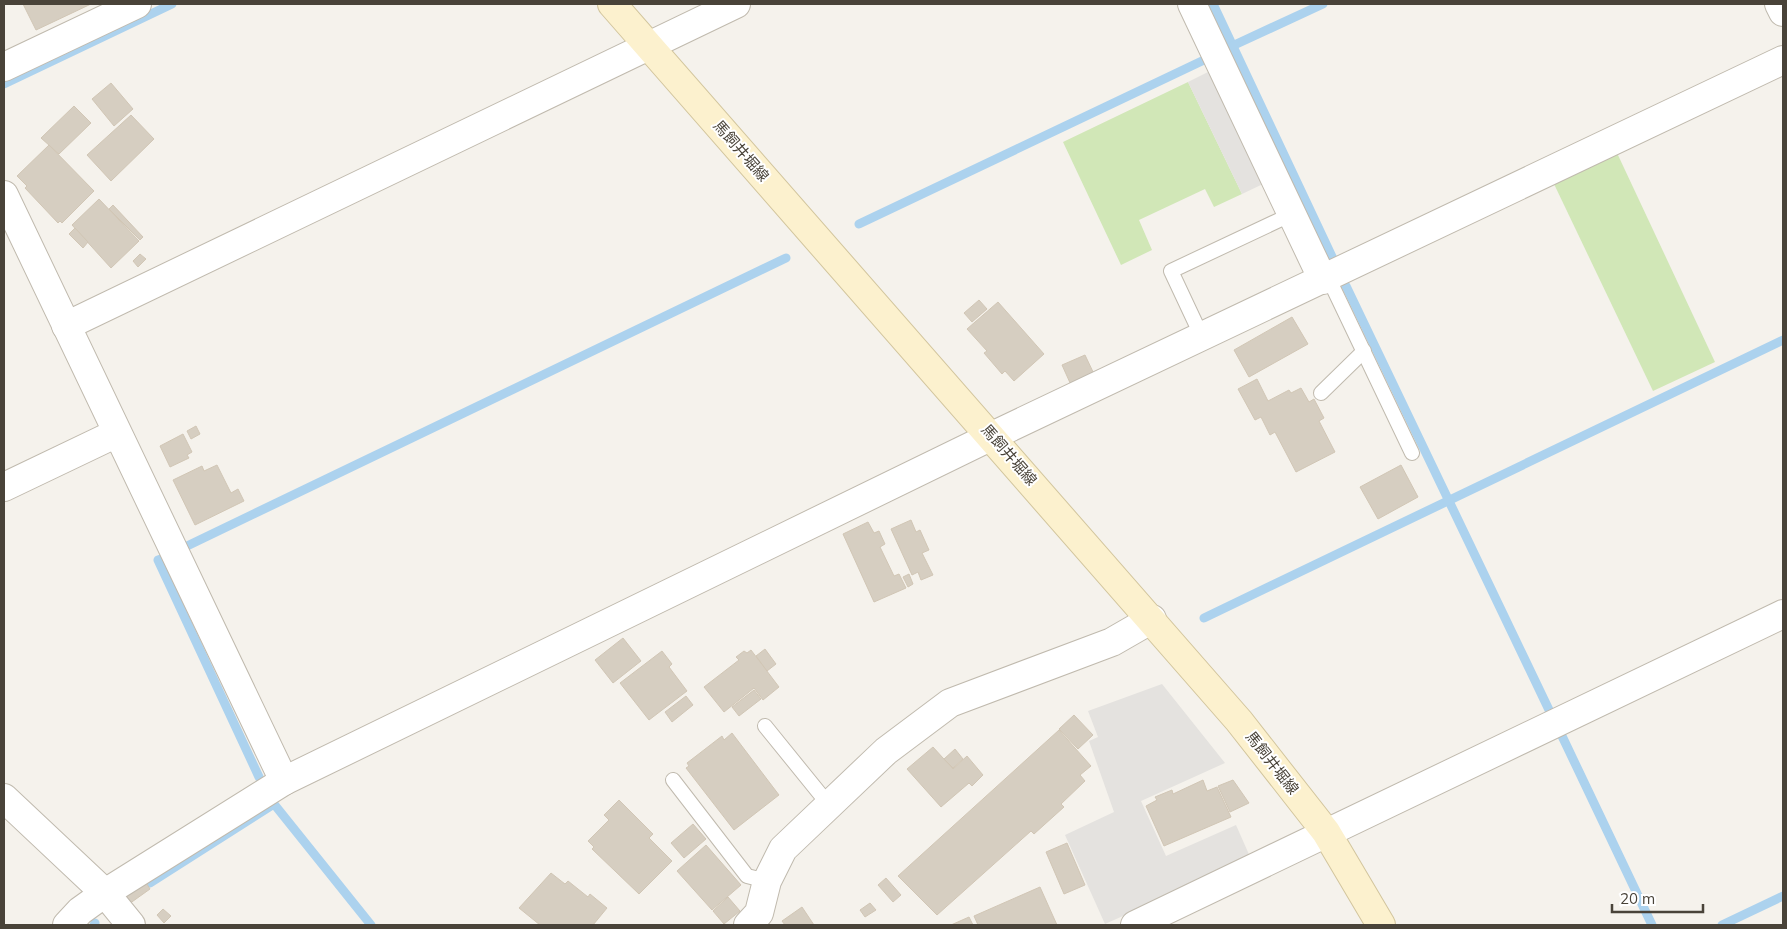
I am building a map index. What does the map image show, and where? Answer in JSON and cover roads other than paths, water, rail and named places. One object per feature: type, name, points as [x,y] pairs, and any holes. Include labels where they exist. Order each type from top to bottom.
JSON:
[{"type":"main road","name":"馬飼井堀線","points":[[612,4],[992,436],[1239,721],[1326,832],[1381,925]]},
{"type":"street","points":[[4,67],[137,4]]},
{"type":"street","points":[[66,326],[736,4]]},
{"type":"street","points":[[1192,4],[1292,214],[1326,278]]},
{"type":"street","points":[[1779,4],[1783,12]]},
{"type":"street","points":[[67,925],[80,911],[105,893],[284,781],[992,436],[1783,60]]},
{"type":"street","points":[[4,195],[284,781]]},
{"type":"street","points":[[4,486],[117,433]]},
{"type":"street","points":[[1134,925],[1783,614]]},
{"type":"street","points":[[758,921],[767,881],[783,849],[886,751],[950,702],[1112,642],[1152,619]]},
{"type":"street","points":[[4,798],[105,893],[131,925]]},
{"type":"lane","points":[[1202,337],[1171,271],[1292,214]]},
{"type":"lane","points":[[1326,278],[1364,351],[1412,453]]},
{"type":"lane","points":[[1321,393],[1364,351]]},
{"type":"lane","points":[[765,726],[829,805]]},
{"type":"lane","points":[[673,780],[747,876],[767,881]]},
{"type":"waterway","points":[[4,84],[172,4]]},
{"type":"waterway","points":[[1213,4],[1335,263]]},
{"type":"waterway","points":[[1230,47],[1323,4]]},
{"type":"waterway","points":[[859,224],[1204,60]]},
{"type":"waterway","points":[[185,547],[786,258]]},
{"type":"waterway","points":[[1346,286],[1550,712]]},
{"type":"waterway","points":[[1204,618],[1783,340]]},
{"type":"waterway","points":[[161,559],[158,560],[259,777]]},
{"type":"waterway","points":[[1562,736],[1652,925]]},
{"type":"waterway","points":[[150,883],[274,804],[371,925]]},
{"type":"waterway","points":[[1722,925],[1783,896]]}]
